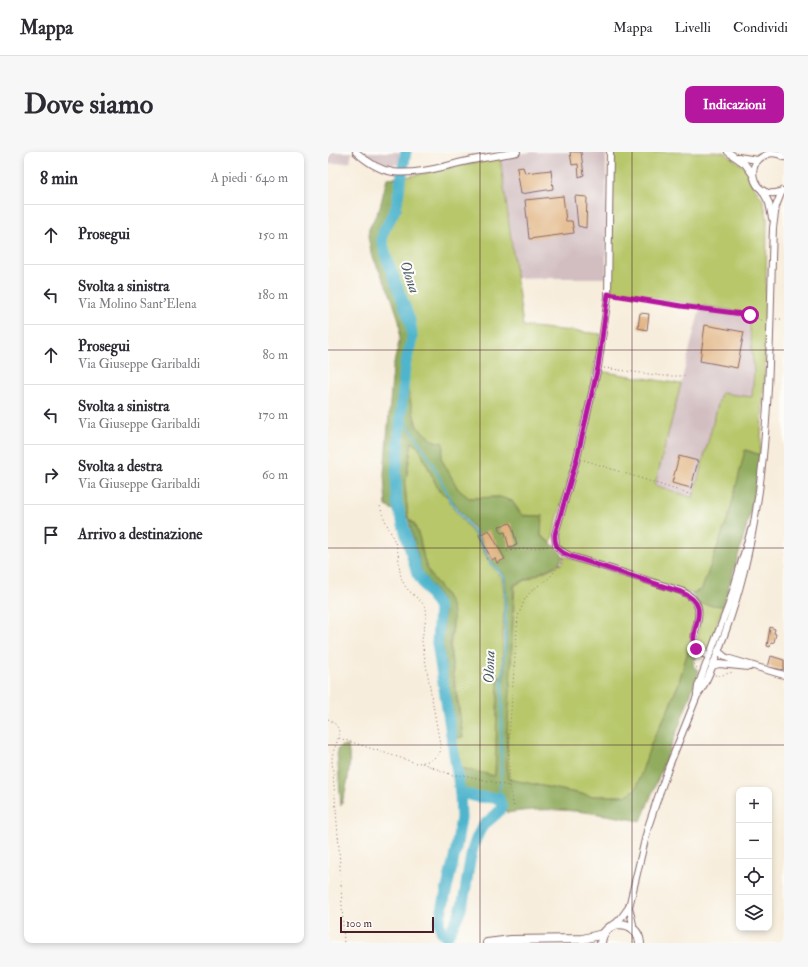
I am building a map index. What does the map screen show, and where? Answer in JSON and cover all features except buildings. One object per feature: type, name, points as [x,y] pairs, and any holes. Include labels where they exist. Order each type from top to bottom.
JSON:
[{"type":"main road","points":[[487,943],[511,940],[587,941],[603,934],[614,925],[622,924],[634,929],[640,940],[646,943]]},
{"type":"main road","points":[[601,943],[603,934]]},
{"type":"street","points":[[356,152],[373,164],[393,172],[416,172],[500,154],[517,152]]},
{"type":"street","points":[[610,152],[608,294],[598,367],[577,458],[556,528],[556,546],[564,554],[681,592],[691,597],[698,608],[698,621],[694,638],[695,645],[698,651],[706,655]]},
{"type":"street","points":[[782,152],[784,156]]},
{"type":"street","points":[[730,153],[746,159],[758,160]]},
{"type":"street","points":[[730,153],[748,167],[756,184],[762,190],[770,206],[773,228]]},
{"type":"street","points":[[753,175],[754,167],[758,160],[766,154],[775,153],[784,156]]},
{"type":"street","points":[[762,190],[772,193],[783,191]]},
{"type":"street","points":[[706,672],[715,664],[744,574],[751,544],[761,482],[766,441],[773,228],[776,206],[783,191]]},
{"type":"street","points":[[614,925],[621,918],[628,907],[648,827],[669,766],[697,696],[703,687],[706,672],[746,542],[754,522]]},
{"type":"street","points":[[715,664],[712,658],[733,602],[738,571]]},
{"type":"street","points":[[718,651],[725,658],[784,674]]},
{"type":"street","points":[[715,664],[755,667]]},
{"type":"street","points":[[628,907],[634,929]]},
{"type":"path","points":[[608,294],[750,315],[770,324]]},
{"type":"path","points":[[598,367],[664,376],[685,376]]},
{"type":"path","points":[[577,458],[692,495]]},
{"type":"path","points":[[380,506],[397,549],[403,583],[412,595],[422,603],[426,611],[422,630],[422,642],[442,747],[440,754],[435,758],[421,763]]},
{"type":"path","points":[[508,551],[556,546]]},
{"type":"path","points":[[514,806],[509,786],[509,737],[518,616],[524,599],[531,591],[549,578],[560,565],[564,554]]},
{"type":"path","points":[[486,559],[490,556]]},
{"type":"path","points":[[698,651],[694,664],[695,667],[720,676],[735,672]]},
{"type":"path","points":[[328,718],[335,723],[339,735],[333,751],[332,760],[339,848],[344,943]]},
{"type":"path","points":[[339,738],[421,763],[452,775],[464,774],[509,786]]},
{"type":"shaded area","points":[[328,152],[352,152],[350,162],[328,164]]},
{"type":"shaded area","points":[[365,152],[405,152],[402,165],[388,164],[370,156]]},
{"type":"shaded area","points":[[530,152],[606,152],[606,278],[517,278],[500,157]]},
{"type":"shaded area","points":[[701,305],[748,313],[754,372],[752,397],[714,420],[693,498],[655,485]]},
{"type":"green space","points":[[613,152],[723,152],[745,167],[749,173],[751,182],[763,200],[767,217],[765,369],[760,455],[746,450],[729,515],[702,589],[692,594],[568,553],[561,546],[558,539],[558,532],[599,371],[681,384],[655,485],[693,498],[721,393],[752,397],[754,372],[748,313],[611,291]]},
{"type":"green space","points":[[500,157],[523,326],[601,334],[589,394],[551,543],[541,536],[540,516],[522,515],[512,501],[500,497],[469,498],[458,489],[440,458],[444,447],[417,427],[405,386],[415,340],[414,319],[398,280],[386,237],[401,209],[406,177]]},
{"type":"green space","points":[[400,177],[394,207],[381,231],[378,245],[407,319],[409,338],[403,364],[402,377],[408,391],[417,427],[434,441],[442,442],[444,447],[441,458],[458,489],[469,498],[500,497],[512,501],[519,512],[524,516],[542,515],[541,536],[563,555],[560,563],[514,585],[507,735],[508,779],[591,796],[625,796],[636,789],[651,744],[668,710],[678,685],[690,644],[697,653],[693,666],[699,671],[641,821],[591,813],[558,810],[507,813],[504,798],[496,795],[481,795],[462,790],[461,768],[495,776],[498,675],[503,681],[504,673],[505,577],[492,562],[475,530],[452,499],[439,491],[419,448],[412,442],[405,486],[408,518],[386,506],[384,474],[393,367],[399,342],[400,330],[399,320],[391,296],[372,255],[368,237],[369,229],[380,207],[387,178]]},
{"type":"green space","points":[[412,441],[419,448],[439,491],[447,496],[454,509],[473,533],[490,563],[502,578],[504,594],[502,673],[501,679],[499,675],[495,776],[461,768],[456,738],[463,736],[450,647],[453,627],[447,597],[429,573],[425,565],[420,541],[414,523],[408,518],[405,486]]},
{"type":"green space","points":[[745,450],[760,455],[758,474],[745,531],[723,606],[699,604],[692,594],[702,589],[729,515]]},
{"type":"green space","points":[[408,518],[416,528],[426,565],[432,577],[445,594],[453,613],[450,649],[463,737],[456,738],[442,642],[444,612],[440,598],[422,573]]},
{"type":"green space","points":[[564,556],[685,596],[695,606],[696,617],[678,685],[668,710],[651,744],[636,790],[625,796],[591,796],[508,779],[507,735],[515,585],[563,563]]},
{"type":"green space","points":[[699,604],[723,606],[708,651],[697,645],[700,620]]},
{"type":"green space","points":[[341,746],[348,746],[349,769],[347,784],[341,806],[337,750]]},
{"type":"waterway","name":"Olona","points":[[406,152],[396,208],[383,233],[382,240],[387,259],[410,320],[412,333],[412,339],[405,366],[396,476],[397,503],[417,574],[439,608],[437,643],[460,792],[461,818],[456,849],[439,923],[441,931],[447,937],[446,943]]},
{"type":"waterway","name":"Olona","points":[[401,414],[431,461],[454,506],[474,532],[491,562],[504,577],[505,645],[502,681],[501,776],[499,798]]},
{"type":"waterway","name":"Olona","points":[[447,937],[461,909],[464,899],[476,838],[483,826],[498,813],[502,807],[499,798],[477,797],[460,792]]},
{"type":"route","points":[[696,649],[694,638],[699,612],[697,604],[688,594],[564,554],[556,546],[555,534],[577,458],[598,367],[608,294],[750,315]]}]
